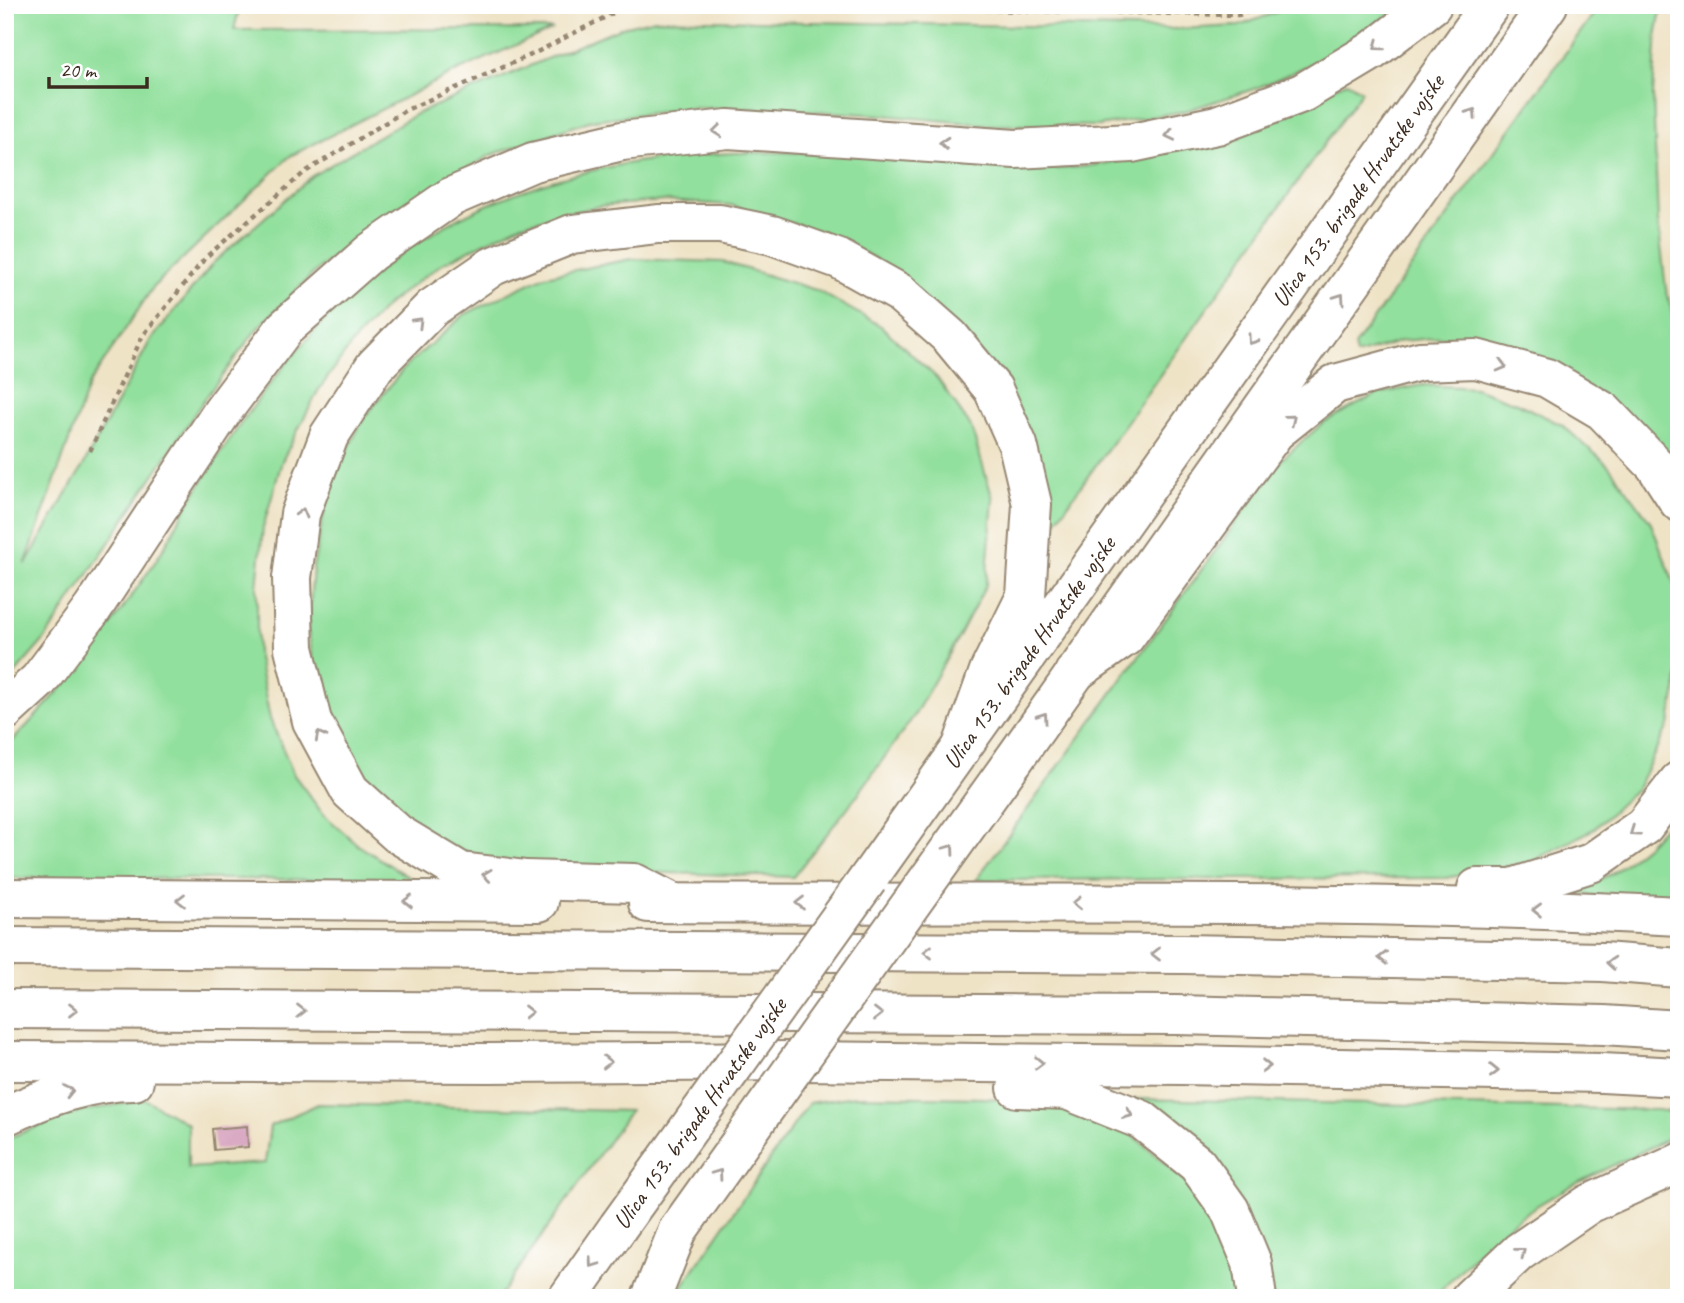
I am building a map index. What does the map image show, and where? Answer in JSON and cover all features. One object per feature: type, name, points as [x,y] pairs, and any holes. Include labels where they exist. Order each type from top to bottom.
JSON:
[{"type":"main road","points":[[5,711],[39,680],[93,608],[222,412],[285,328],[371,252],[451,197],[533,162],[622,141],[728,130],[1015,149],[1132,143],[1217,125],[1303,93],[1372,51],[1432,5]]},
{"type":"main road","name":"Ulica 153. brigade Hrvatske vojske","points":[[568,1298],[1490,5]]},
{"type":"main road","name":"Ulica 153. brigade Hrvatske vojske","points":[[629,1298],[1548,5]]},
{"type":"main road","points":[[673,903],[634,883],[526,880],[461,872],[398,834],[350,792],[312,721],[294,648],[292,578],[300,514],[329,436],[374,366],[432,309],[493,266],[572,234],[658,224],[720,225],[772,235],[839,259],[900,293],[950,337],[993,389],[1018,446],[1032,505],[1026,596],[989,671],[961,749]]},
{"type":"main road","points":[[1073,673],[1125,637],[1275,432],[1335,384],[1420,360],[1476,359],[1546,377],[1602,411],[1655,464],[1679,502]]},
{"type":"main road","points":[[1194,904],[1231,889],[1512,888],[1591,863],[1644,825],[1679,781]]},
{"type":"main road","points":[[5,898],[1194,904],[1679,916]]},
{"type":"main road","points":[[5,947],[1169,954],[1603,962],[1679,968]]},
{"type":"main road","points":[[5,1009],[1176,1015],[1604,1025],[1679,1030]]},
{"type":"main road","points":[[5,1061],[799,1061],[1181,1065],[1602,1073],[1679,1077]]},
{"type":"main road","points":[[799,1061],[842,1081],[1068,1090],[1142,1120],[1197,1164],[1230,1210],[1252,1263],[1257,1298]]},
{"type":"main road","points":[[5,1116],[48,1096],[114,1081],[460,1080],[490,1063]]},
{"type":"main road","points":[[1470,1298],[1520,1252],[1589,1204],[1679,1163]]},
{"type":"main road","points":[[652,1298],[678,1230]]},
{"type":"path","points":[[90,451],[142,337],[206,257],[305,172],[406,110],[533,54],[629,5]]},
{"type":"path","points":[[736,5],[1239,15],[1264,5]]},
{"type":"green space","points":[[5,5],[240,5],[234,30],[553,29],[457,71],[290,156],[154,286],[89,384],[25,565],[83,466],[150,341],[214,262],[312,176],[416,114],[622,27],[655,19],[1177,29],[1239,26],[1296,5],[1402,5],[1332,55],[1257,88],[1185,111],[1099,126],[991,125],[778,109],[694,108],[592,120],[491,155],[390,212],[317,270],[257,329],[201,404],[45,639],[5,685]]},
{"type":"green space","points":[[1600,5],[1662,5],[1657,31],[1653,95],[1658,221],[1666,289],[1679,340],[1679,477],[1539,356],[1492,342],[1444,337],[1402,341],[1356,355],[1354,346]]},
{"type":"green space","points":[[1347,82],[1362,91],[1049,531],[1023,428],[874,258],[819,231],[730,205],[665,201],[599,206],[522,224],[443,263],[390,302],[354,341],[318,391],[282,461],[263,528],[257,587],[257,653],[270,719],[294,775],[323,814],[358,845],[413,880],[5,878],[5,749],[71,677],[113,622],[159,556],[218,457],[285,365],[335,310],[363,284],[392,260],[446,225],[503,198],[561,178],[622,164],[684,156],[811,153],[1019,169],[1068,168],[1107,163],[1162,148]]},
{"type":"green space","points":[[631,259],[723,262],[816,290],[881,326],[937,378],[971,427],[993,499],[986,585],[960,635],[914,716],[856,797],[793,877],[548,869],[489,860],[441,844],[350,771],[322,709],[308,632],[313,567],[329,488],[363,419],[405,367],[465,314],[545,276]]},
{"type":"green space","points":[[1423,385],[1475,388],[1519,404],[1562,425],[1608,465],[1650,521],[1676,588],[1679,609],[1679,674],[1670,722],[1638,787],[1594,829],[1531,862],[1446,878],[976,880],[1282,459],[1324,422],[1377,394]]},
{"type":"green space","points":[[1679,810],[1679,901],[1574,894],[1575,888],[1612,874],[1647,845]]},
{"type":"green space","points":[[855,1096],[984,1098],[1071,1105],[1130,1133],[1188,1183],[1220,1232],[1238,1298],[674,1298],[809,1103]]},
{"type":"green space","points":[[145,1099],[188,1124],[188,1168],[265,1163],[270,1126],[318,1104],[630,1111],[498,1298],[5,1298],[5,1139],[74,1113]]},
{"type":"green space","points":[[1134,1099],[1657,1110],[1679,1113],[1679,1136],[1599,1172],[1530,1210],[1468,1262],[1434,1298],[1272,1298],[1221,1171],[1184,1127]]},
{"type":"building","points":[[247,1126],[248,1147],[214,1150],[212,1129]]}]
